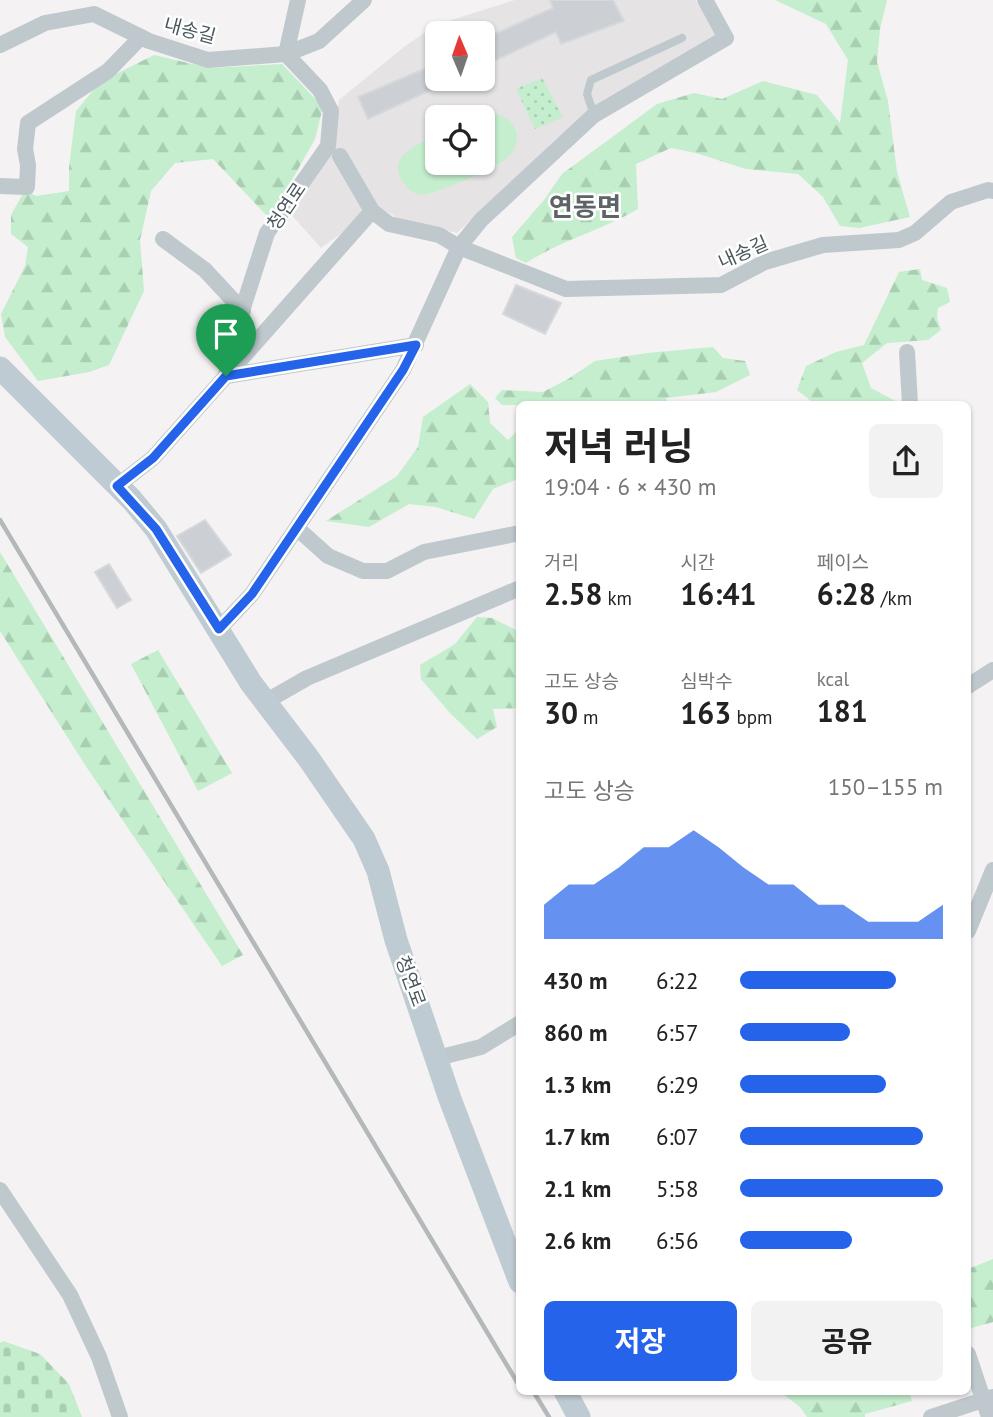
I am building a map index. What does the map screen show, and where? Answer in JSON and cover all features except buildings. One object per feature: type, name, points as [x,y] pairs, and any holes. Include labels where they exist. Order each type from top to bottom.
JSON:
[{"type":"main road","name":"청연로","points":[[0,368],[156,529],[265,702],[365,839],[378,871],[396,940],[450,1099],[516,1272]]},
{"type":"main road","points":[[567,1395],[579,1417]]},
{"type":"street","points":[[286,54],[298,0]]},
{"type":"street","name":"내송길","points":[[0,45],[45,23],[94,13],[141,37],[208,61],[286,54],[318,41],[364,0]]},
{"type":"street","points":[[219,629],[252,594],[403,370],[459,247],[481,220],[594,114],[726,38],[705,0]]},
{"type":"street","points":[[0,186],[27,187],[28,165],[24,149],[28,123],[108,71],[141,37]]},
{"type":"street","name":"청연로","points":[[226,376],[231,345],[267,233],[328,146],[331,111],[320,90],[286,54]]},
{"type":"street","points":[[340,156],[372,211],[389,225],[439,235],[459,247]]},
{"type":"street","name":"내송길","points":[[459,247],[566,289],[722,285],[765,262],[823,244],[900,240],[915,233],[951,202],[988,190],[993,191]]},
{"type":"street","points":[[117,486],[153,458],[372,211]]},
{"type":"street","points":[[163,239],[205,270],[243,311]]},
{"type":"street","points":[[226,376],[416,345]]},
{"type":"street","points":[[907,352],[910,401]]},
{"type":"street","points":[[298,528],[328,555],[363,571],[387,571],[424,552],[516,534]]},
{"type":"street","points":[[265,702],[307,678],[516,590]]},
{"type":"street","points":[[971,684],[993,670]]},
{"type":"street","points":[[971,924],[993,870]]},
{"type":"street","points":[[437,1058],[481,1047],[516,1025]]},
{"type":"street","points":[[0,1190],[70,1295],[99,1357],[120,1417]]},
{"type":"street","points":[[971,1361],[988,1398],[989,1417]]},
{"type":"street","points":[[932,1417],[988,1398]]},
{"type":"lane","points":[[594,114],[587,94],[591,80],[682,38]]},
{"type":"shaded area","points":[[515,0],[695,0],[717,35],[605,99],[556,139],[457,233],[398,218],[378,207],[321,248],[288,211],[332,148],[339,100],[425,33],[425,91],[495,91],[495,21],[449,21]]},
{"type":"green space","points":[[775,0],[887,0],[880,29],[877,62],[888,101],[897,172],[910,217],[859,228],[840,226],[823,197],[798,174],[746,169],[671,148],[636,164],[638,209],[526,263],[516,258],[512,237],[562,174],[657,104],[694,93],[722,99],[763,81],[817,95],[840,123],[848,60],[826,24]]},
{"type":"green space","points":[[154,55],[210,68],[282,64],[323,107],[315,139],[270,219],[213,159],[175,163],[151,191],[140,240],[144,291],[109,365],[89,372],[38,381],[5,337],[1,314],[25,266],[28,247],[11,234],[11,215],[25,190],[36,196],[69,191],[76,111],[100,82]]},
{"type":"green space","points":[[542,78],[563,117],[535,129],[516,89]]},
{"type":"green space","points":[[495,114],[509,120],[516,133],[514,149],[495,165]]},
{"type":"green space","points":[[425,141],[425,175],[477,175],[437,191],[420,195],[415,193],[403,182],[399,173],[402,158]]},
{"type":"green space","points":[[920,269],[922,280],[947,288],[950,302],[938,308],[937,318],[941,330],[928,340],[887,343],[862,363],[871,388],[895,401],[811,401],[797,390],[806,366],[836,352],[864,345],[899,272]]},
{"type":"green space","points":[[713,347],[723,358],[745,361],[750,375],[716,392],[666,398],[667,401],[516,401],[516,405],[502,405],[495,398],[502,390],[543,392],[595,361]]},
{"type":"green space","points":[[470,384],[488,402],[490,423],[508,440],[516,432],[516,480],[493,489],[474,519],[436,507],[409,504],[369,527],[326,521],[397,476],[418,447],[423,417]]},
{"type":"green space","points":[[0,552],[243,955],[222,966],[87,768],[0,631]]},
{"type":"green space","points":[[477,617],[492,618],[516,630],[516,708],[493,709],[497,727],[477,739],[421,679],[420,665],[455,644]]},
{"type":"green space","points":[[158,650],[232,773],[198,791],[131,664]]},
{"type":"green space","points":[[993,1259],[993,1322],[971,1328],[971,1268]]},
{"type":"green space","points":[[3,1341],[40,1354],[69,1384],[82,1417],[0,1417],[0,1343]]},
{"type":"green space","points":[[784,1395],[910,1395],[912,1401],[865,1414],[865,1417],[807,1417],[800,1407]]},
{"type":"railway","points":[[0,520],[516,1380]]},
{"type":"railway","points":[[535,1395],[549,1417]]},
{"type":"district","name":"연동면","points":[[585,207]]},
{"type":"route","points":[[416,345],[403,370],[298,528],[252,594],[219,629],[156,529],[117,486],[153,458],[226,376],[416,345]]}]
